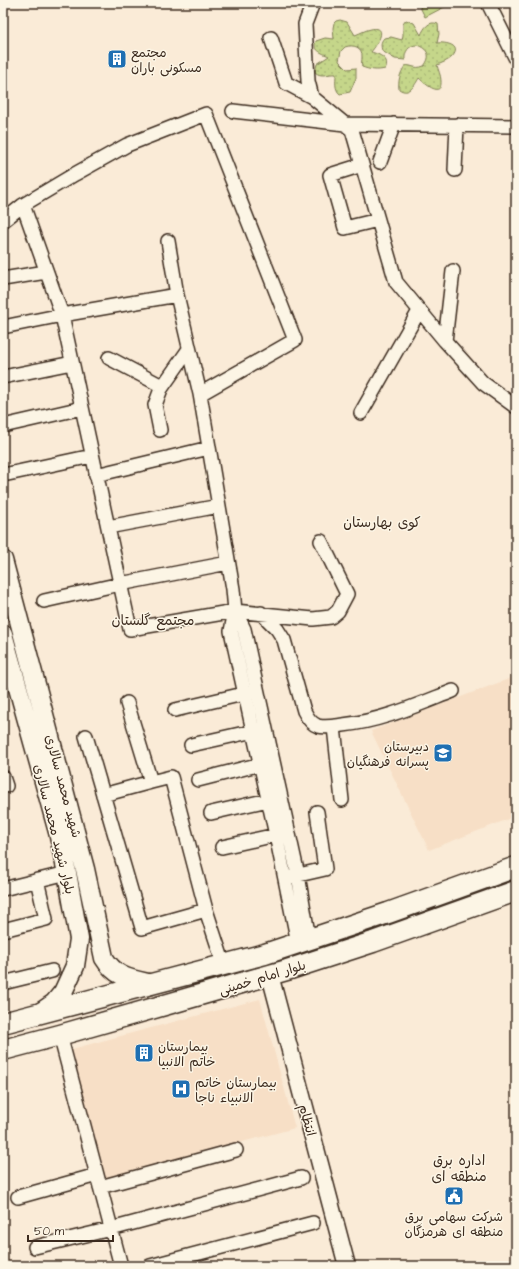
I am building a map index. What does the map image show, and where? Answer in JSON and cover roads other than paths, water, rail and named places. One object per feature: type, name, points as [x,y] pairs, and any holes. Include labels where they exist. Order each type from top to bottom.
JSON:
[{"type":"main road","name":"شهید محمد سالاری","points":[[3,560],[85,869],[104,958],[110,968],[117,974],[132,980],[152,984]]},
{"type":"main road","name":"بلوار شهید محمد سالاری","points":[[3,634],[56,825],[67,873],[79,940],[75,966],[63,992],[54,1003],[38,1014]]},
{"type":"main road","name":"بلوار امام خمینی","points":[[3,1023],[265,954],[388,913],[516,867]]},
{"type":"main road","points":[[67,873],[85,869]]},
{"type":"main road","name":"بلوار امام خمینی","points":[[3,1050],[270,975],[374,942],[516,891]]},
{"type":"street","points":[[312,97],[308,82],[305,24],[313,3]]},
{"type":"street","points":[[488,3],[516,59]]},
{"type":"street","points":[[271,38],[286,83],[312,97],[352,130],[396,282],[445,341],[483,383],[516,407]]},
{"type":"street","points":[[233,112],[345,124],[516,126]]},
{"type":"street","points":[[3,221],[23,205],[127,145],[206,114],[295,340],[200,394]]},
{"type":"street","points":[[380,162],[394,124]]},
{"type":"street","points":[[455,170],[457,125]]},
{"type":"street","points":[[362,165],[330,175],[345,228],[378,220]]},
{"type":"street","points":[[23,205],[62,315],[130,629],[235,611],[313,619],[331,617],[338,612],[347,594],[321,541]]},
{"type":"street","points":[[168,241],[177,295],[200,394],[235,611],[244,629],[251,692],[274,799],[298,875],[304,941]]},
{"type":"street","points":[[445,341],[453,271]]},
{"type":"street","points":[[3,279],[46,272]]},
{"type":"street","points":[[3,327],[177,295]]},
{"type":"street","points":[[361,413],[420,311]]},
{"type":"street","points":[[160,430],[154,405],[162,386],[189,349]]},
{"type":"street","points":[[109,358],[162,386]]},
{"type":"street","points":[[3,377],[72,363]]},
{"type":"street","points":[[3,426],[82,408]]},
{"type":"street","points":[[96,475],[209,448]]},
{"type":"street","points":[[8,474],[92,456]]},
{"type":"street","points":[[108,527],[219,506]]},
{"type":"street","points":[[44,601],[120,584],[228,564]]},
{"type":"street","points":[[261,613],[277,629],[284,640],[307,718],[318,726],[334,727],[362,723],[391,715],[453,691]]},
{"type":"street","points":[[175,710],[251,692]]},
{"type":"street","points":[[126,703],[150,782]]},
{"type":"street","points":[[334,727],[342,800]]},
{"type":"street","points":[[191,745],[260,730]]},
{"type":"street","points":[[86,736],[142,928],[206,910]]},
{"type":"street","points":[[198,780],[266,763]]},
{"type":"street","points":[[103,795],[171,777],[206,910],[224,965]]},
{"type":"street","points":[[211,813],[274,799]]},
{"type":"street","points":[[274,799],[276,835],[284,878],[304,941]]},
{"type":"street","points":[[284,878],[325,870],[317,812]]},
{"type":"street","points":[[222,847],[276,835]]},
{"type":"street","points":[[3,889],[67,873]]},
{"type":"street","points":[[3,930],[46,919],[37,880]]},
{"type":"street","points":[[3,983],[52,971]]},
{"type":"street","name":"انتظام","points":[[270,975],[347,1266]]},
{"type":"street","points":[[60,1035],[121,1266]]},
{"type":"street","points":[[18,1197],[99,1181],[236,1150]]},
{"type":"street","points":[[35,1247],[111,1229],[301,1178]]},
{"type":"street","points":[[150,1266],[313,1223]]},
{"type":"place","name":"مجتمع مسکونی باران","points":[[117,59]]},
{"type":"place","name":"دبیرستان پسرانه فرهنگیان","points":[[443,753]]},
{"type":"place","name":"بیمارستان خاتم الانبیا","points":[[144,1053]]},
{"type":"place","name":"بیمارستان خاتم الانبیاء ناجا","points":[[181,1089]]},
{"type":"place","name":"شرکت سهامی برق منطقه ای هرمزگان","points":[[454,1196]]},
{"type":"district","name":"کوی بهارستان","points":[[382,522]]},
{"type":"district","name":"مجتمع گلستان","points":[[153,620]]},
{"type":"district","name":"اداره برق منطقه ای","points":[[459,1168]]}]
